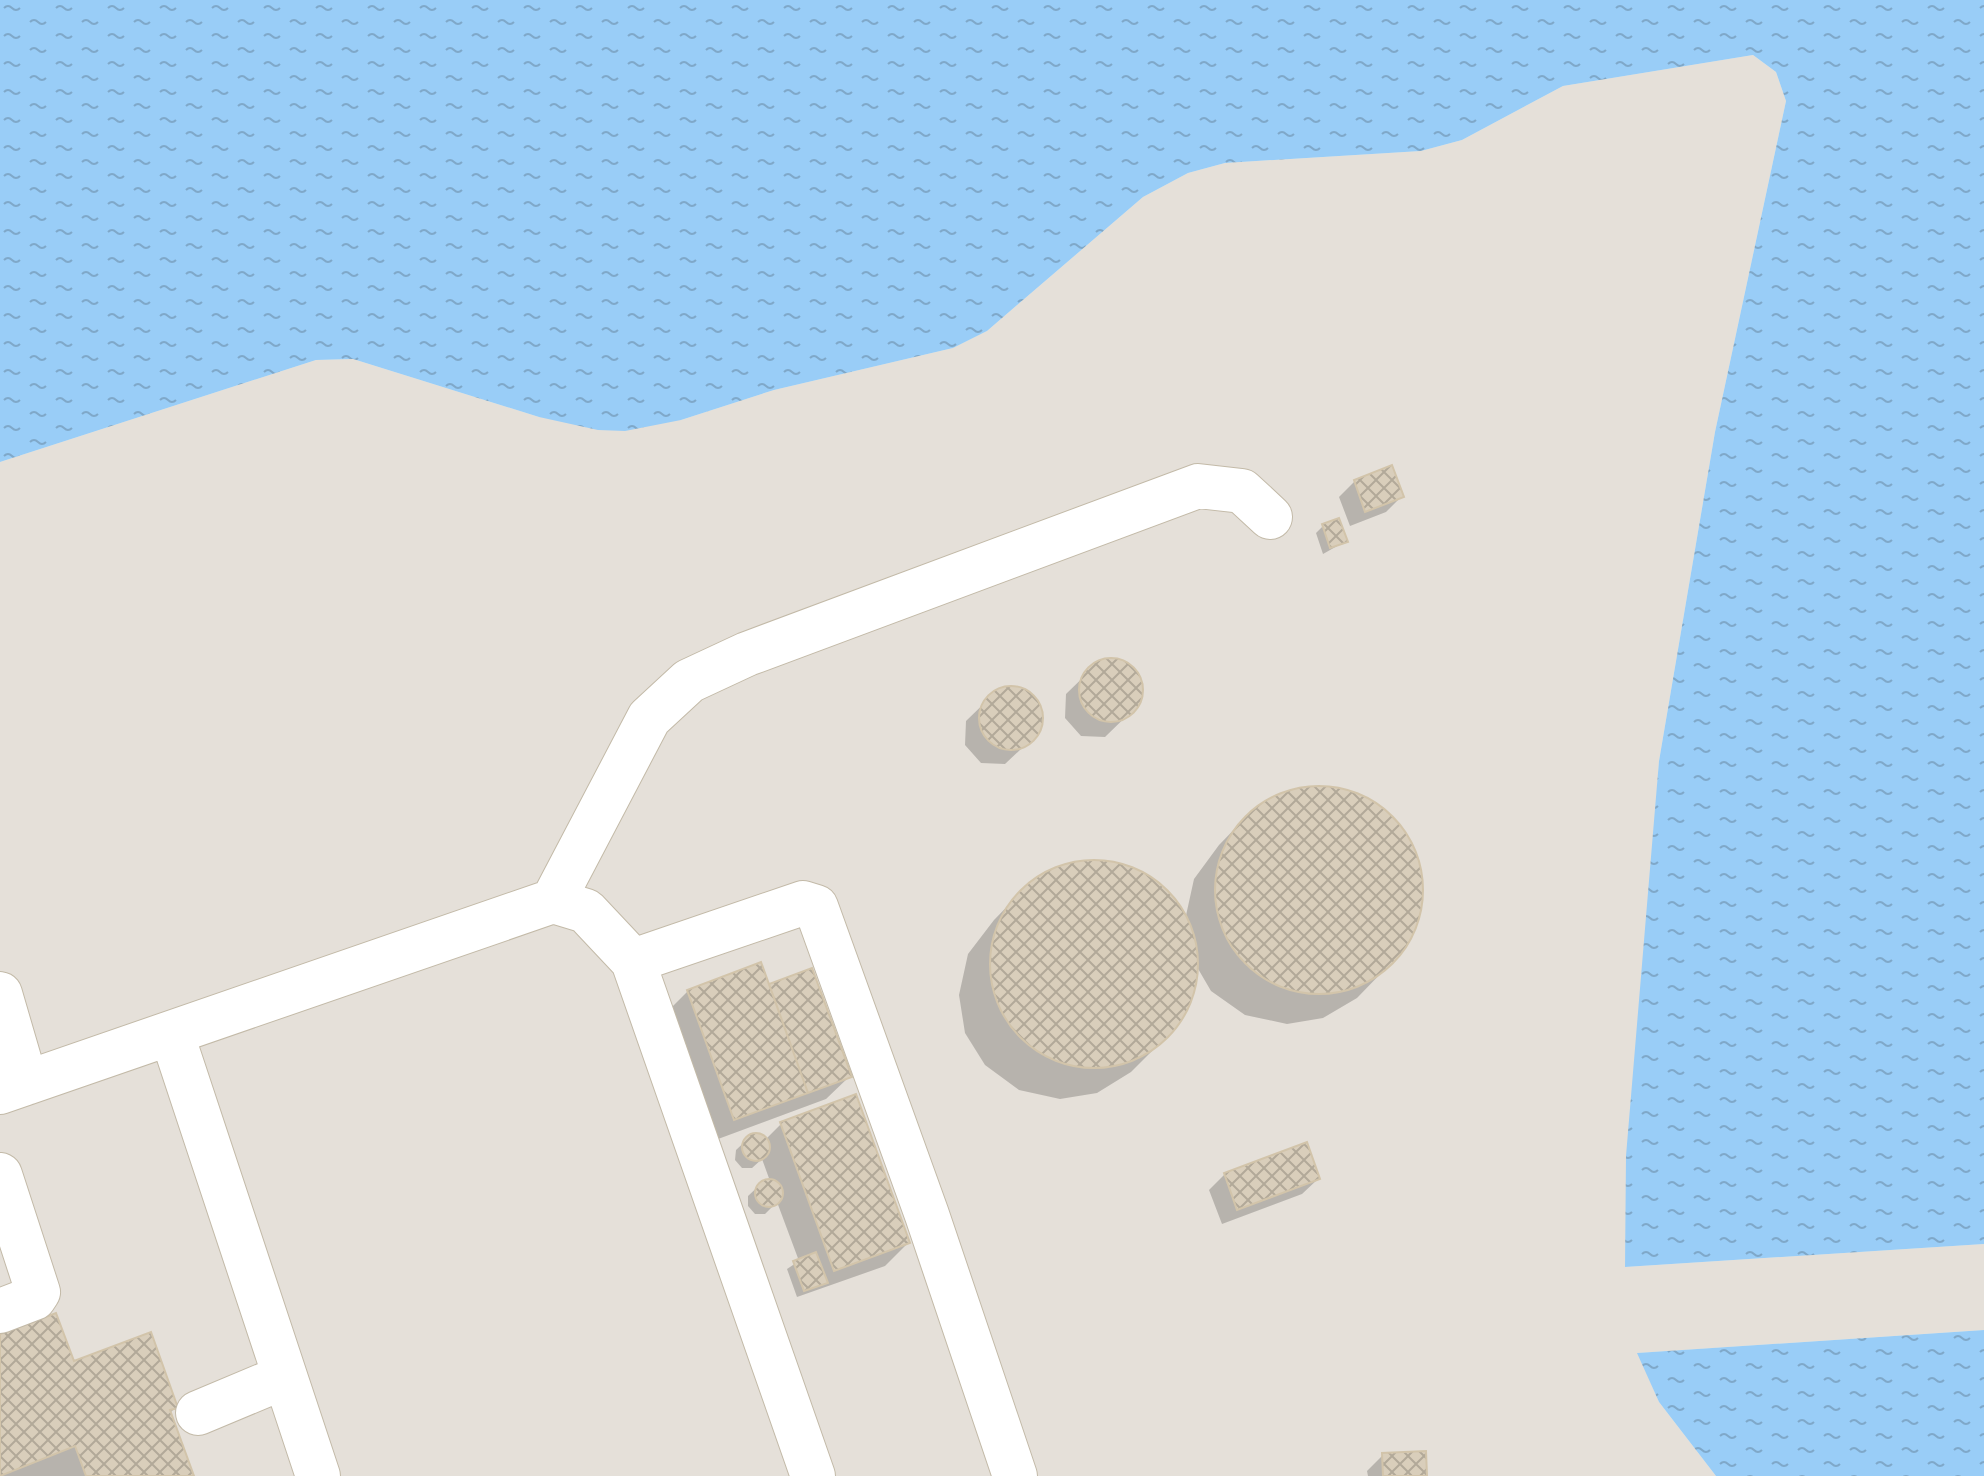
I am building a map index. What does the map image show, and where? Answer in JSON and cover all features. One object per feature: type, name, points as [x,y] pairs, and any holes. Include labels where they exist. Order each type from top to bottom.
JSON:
[{"type":"lane","points":[[553,901],[649,718],[689,681],[761,648],[1198,486],[1242,491],[1270,517]]},
{"type":"lane","points":[[0,994],[13,1088],[553,901],[586,911],[633,961],[813,1476]]},
{"type":"lane","points":[[633,961],[803,903],[816,907],[906,1155],[1015,1476]]},
{"type":"lane","points":[[172,1035],[318,1476]]},
{"type":"lane","points":[[0,1175],[38,1292],[34,1298],[0,1311]]},
{"type":"lane","points":[[198,1413],[284,1377]]},
{"type":"shaded area","points":[[1753,55],[1776,72],[1786,101],[1715,432],[1659,761],[1625,1267],[1984,1244],[1984,1330],[1638,1353],[1659,1402],[1716,1476],[0,1476],[0,462],[316,360],[353,359],[539,417],[681,420],[774,390],[953,348],[987,331],[1143,197],[1188,173],[1225,163],[1421,151],[1462,140],[1563,86]]},
{"type":"water","points":[[0,0],[1984,0],[1984,1244],[1625,1267],[1626,1156],[1659,761],[1715,432],[1786,101],[1776,72],[1753,55],[1563,86],[1462,140],[1421,151],[1225,163],[1188,173],[1143,197],[987,331],[953,348],[774,390],[681,420],[625,431],[598,430],[539,417],[353,359],[316,360],[0,462]]},
{"type":"water","points":[[1984,1330],[1984,1476],[1716,1476],[1659,1402],[1637,1353]]},
{"type":"building","points":[[1392,465],[1404,497],[1365,512],[1354,480]]},
{"type":"building","points":[[1339,518],[1348,542],[1330,548],[1322,524]]},
{"type":"building","points":[[1111,658],[1134,667],[1143,690],[1134,713],[1111,722],[1088,713],[1079,690],[1088,667]]},
{"type":"building","points":[[1011,686],[1023,688],[1034,695],[1041,706],[1041,730],[1034,741],[1023,748],[1011,750],[999,748],[988,741],[981,730],[979,718],[981,706],[988,695],[999,688]]},
{"type":"building","points":[[1319,786],[1359,794],[1392,817],[1415,850],[1423,890],[1415,930],[1392,963],[1359,986],[1319,994],[1279,986],[1246,963],[1223,930],[1215,890],[1223,850],[1246,817],[1279,794]]},
{"type":"building","points":[[1094,860],[1134,868],[1167,891],[1190,924],[1198,964],[1190,1004],[1167,1037],[1134,1060],[1094,1068],[1054,1060],[1021,1037],[998,1004],[990,964],[998,924],[1021,891],[1054,868]]},
{"type":"building","points":[[761,962],[808,1093],[734,1120],[687,990]]},
{"type":"building","points":[[812,968],[852,1077],[808,1093],[769,984]]},
{"type":"building","points":[[856,1094],[910,1243],[834,1271],[780,1122]]},
{"type":"building","points":[[756,1133],[766,1137],[770,1147],[766,1157],[756,1161],[746,1157],[742,1147],[746,1137]]},
{"type":"building","points":[[1307,1142],[1320,1179],[1237,1210],[1224,1173]]},
{"type":"building","points":[[769,1179],[779,1183],[783,1193],[779,1203],[769,1207],[759,1203],[755,1193],[759,1183]]},
{"type":"building","points":[[816,1252],[828,1283],[804,1291],[793,1261]]},
{"type":"building","points":[[56,1313],[74,1361],[151,1332],[178,1408],[170,1410],[194,1476],[86,1476],[75,1446],[0,1476],[0,1334]]},
{"type":"building","points":[[1426,1451],[1427,1476],[1383,1476],[1382,1453]]}]
